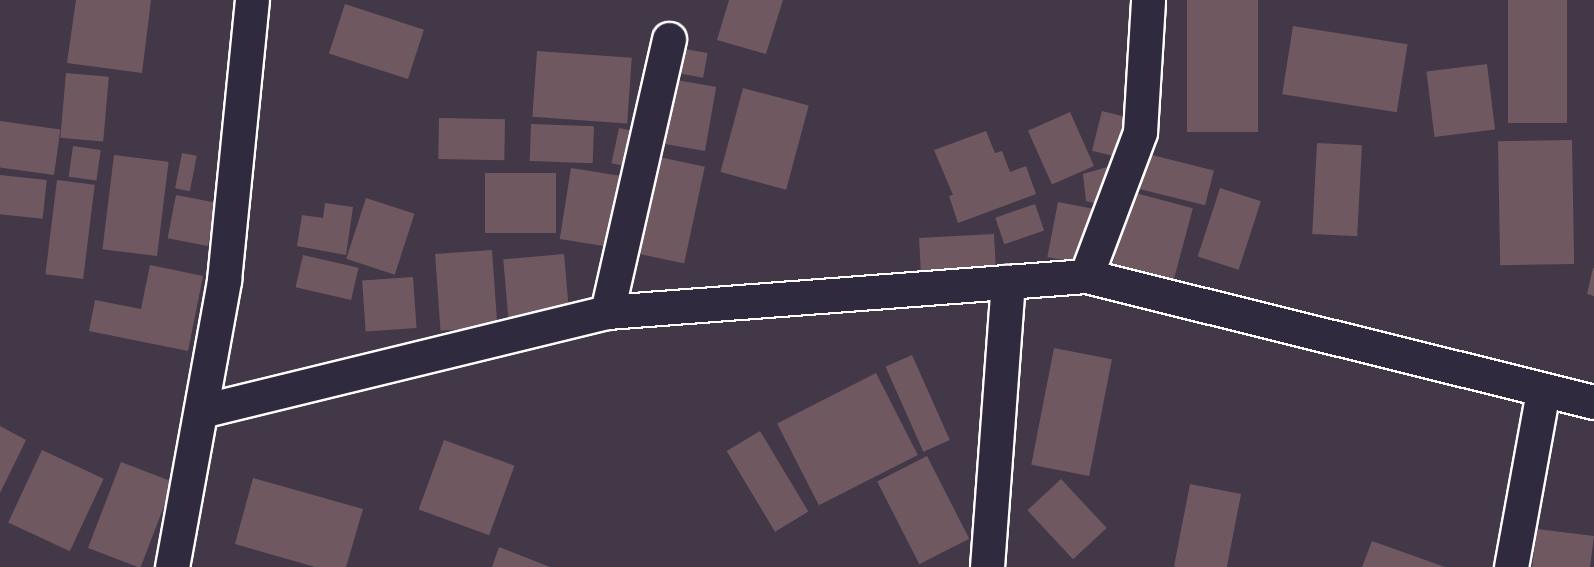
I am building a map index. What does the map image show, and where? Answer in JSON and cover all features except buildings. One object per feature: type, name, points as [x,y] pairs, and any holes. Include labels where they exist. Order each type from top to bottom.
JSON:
[{"type":"street","points":[[172,567],[224,280],[252,0]]},
{"type":"street","points":[[1086,276],[1140,132],[1148,0]]},
{"type":"street","points":[[607,312],[669,39]]},
{"type":"street","points":[[201,411],[607,312],[1086,276],[1594,402]]},
{"type":"street","points":[[987,567],[1008,282]]},
{"type":"street","points":[[1511,567],[1543,391]]}]
